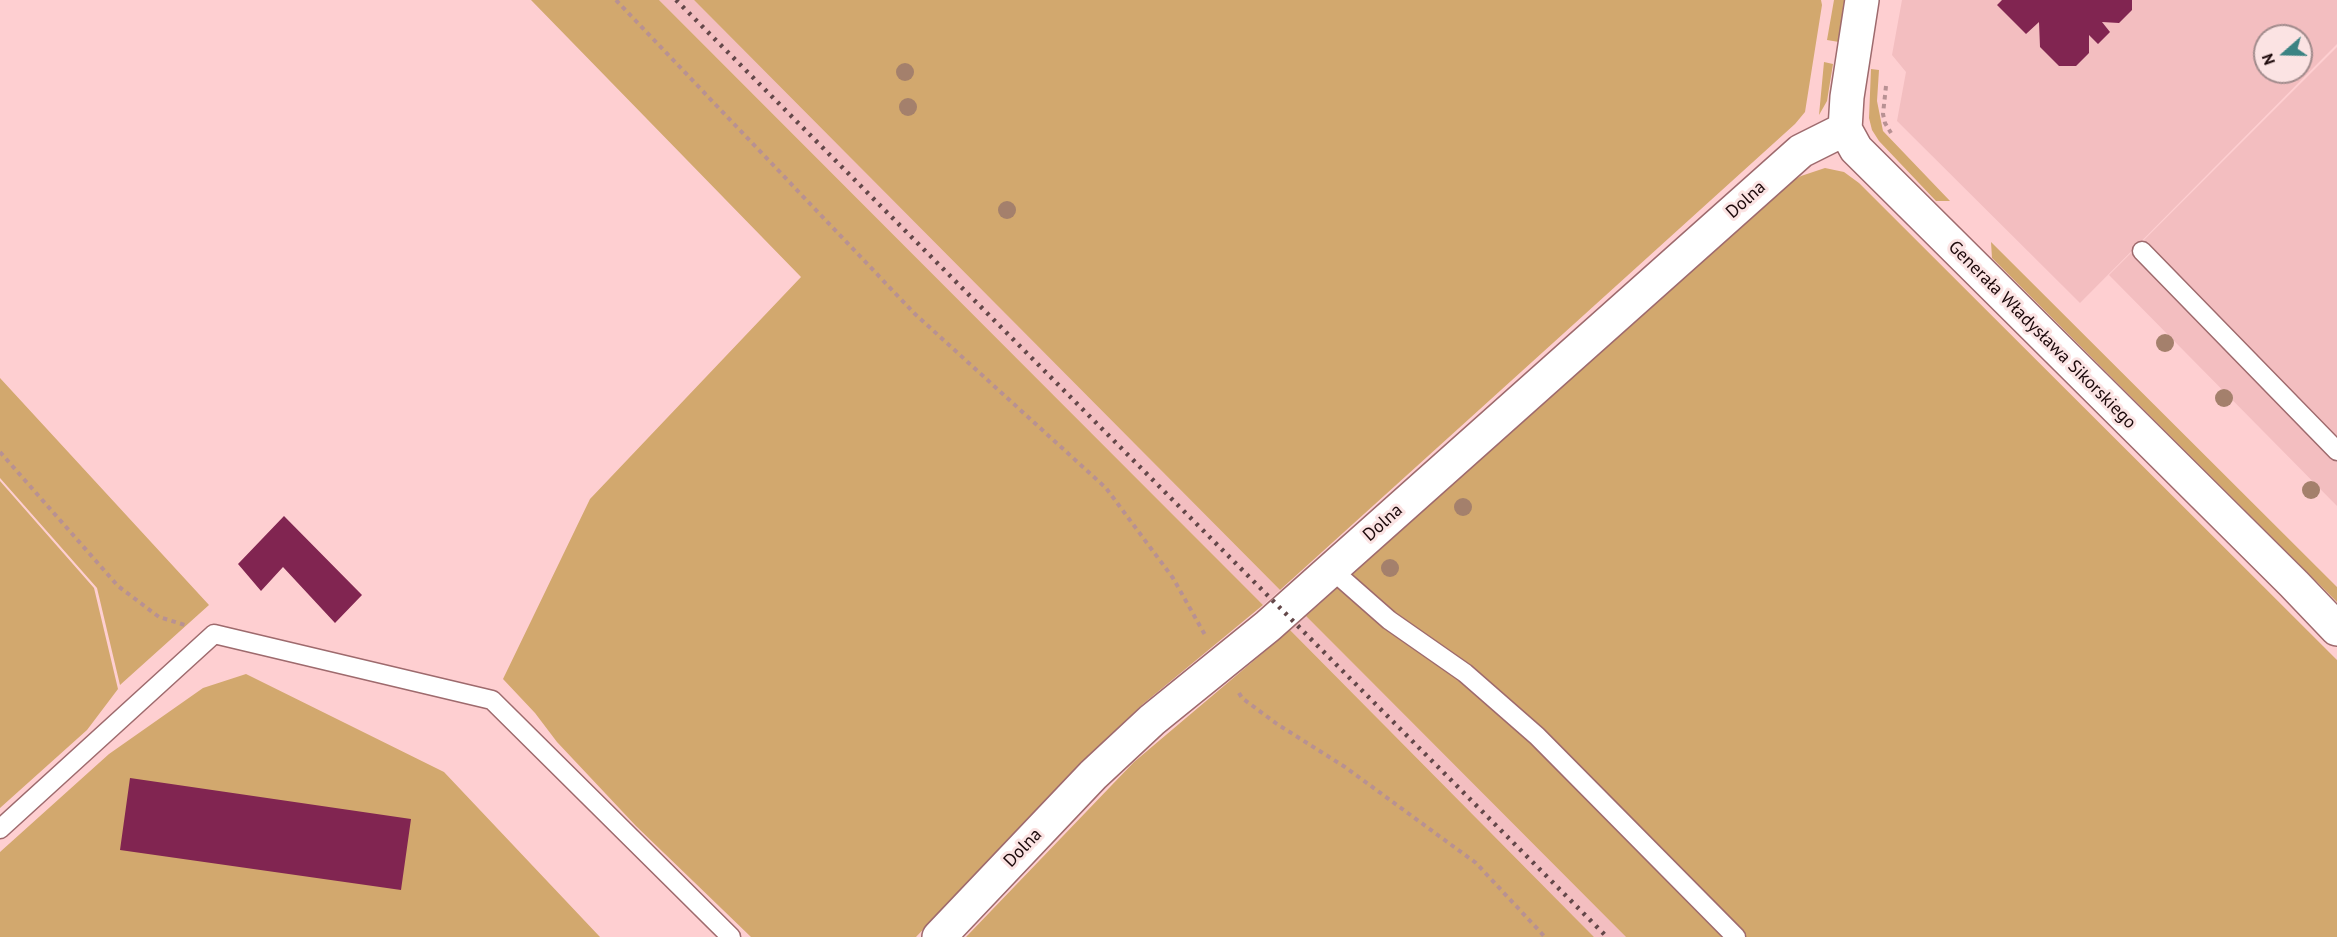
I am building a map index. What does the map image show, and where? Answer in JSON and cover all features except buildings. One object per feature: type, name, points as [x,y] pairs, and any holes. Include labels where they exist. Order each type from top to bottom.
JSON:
[{"type":"street","points":[[1845,129],[1847,97],[1862,0]]},
{"type":"street","name":"Dolna","points":[[939,937],[1094,775],[1152,720],[1222,665],[1801,151],[1845,129]]},
{"type":"street","name":"Generała Władysława Sikorskiego","points":[[1845,129],[1856,149],[1868,163],[2337,629]]},
{"type":"lane","points":[[2142,251],[2337,451]]},
{"type":"lane","points":[[1331,569],[1389,620],[1465,673],[1537,736],[1736,937]]},
{"type":"lane","points":[[0,829],[214,634],[492,700],[731,937]]},
{"type":"path","points":[[616,0],[915,314],[1106,488],[1173,578],[1242,698],[1391,800],[1476,863],[1545,937]]},
{"type":"path","points":[[1886,82],[1883,114],[1885,123],[1899,141]]},
{"type":"path","points":[[0,452],[118,586],[159,617],[214,634]]},
{"type":"shaded area","points":[[531,0],[659,0],[1263,605],[1143,704],[1084,760],[916,937],[751,937],[636,826],[557,742],[535,713],[503,679],[590,499],[801,277]]},
{"type":"shaded area","points":[[659,0],[694,0],[1280,590],[1263,605]]},
{"type":"shaded area","points":[[694,0],[1821,0],[1822,5],[1805,112],[1795,124],[1280,590]]},
{"type":"shaded area","points":[[1834,0],[1846,0],[1839,42],[1827,40]]},
{"type":"shaded area","points":[[1902,0],[2337,0],[2337,44],[2313,68],[2313,24],[2253,24],[2253,84],[2297,84],[2080,303],[1897,121],[1906,72],[1892,55]]},
{"type":"shaded area","points":[[2337,47],[2337,506],[2109,275],[2300,84],[2313,84],[2313,71]]},
{"type":"shaded area","points":[[1824,62],[1833,64],[1827,101],[1819,115]]},
{"type":"shaded area","points":[[1871,69],[1879,70],[1877,101],[1883,131],[1950,201],[1936,201],[1879,141],[1872,130],[1869,118]]},
{"type":"shaded area","points":[[1825,168],[1844,172],[1859,183],[2337,660],[2337,937],[1626,937],[1306,616],[1787,184],[1801,176]]},
{"type":"shaded area","points":[[1991,242],[2337,587],[2337,602],[1992,258]]},
{"type":"shaded area","points":[[0,378],[209,605],[120,685],[97,588],[0,478]]},
{"type":"shaded area","points":[[0,481],[94,588],[118,689],[87,730],[0,808]]},
{"type":"shaded area","points":[[1306,616],[1626,937],[1594,937],[1290,630]]},
{"type":"shaded area","points":[[1290,630],[1594,937],[966,937],[1134,762]]},
{"type":"shaded area","points":[[246,674],[444,772],[600,937],[0,937],[0,852],[109,754],[203,688]]},
{"type":"railway","points":[[676,0],[1607,937]]}]
